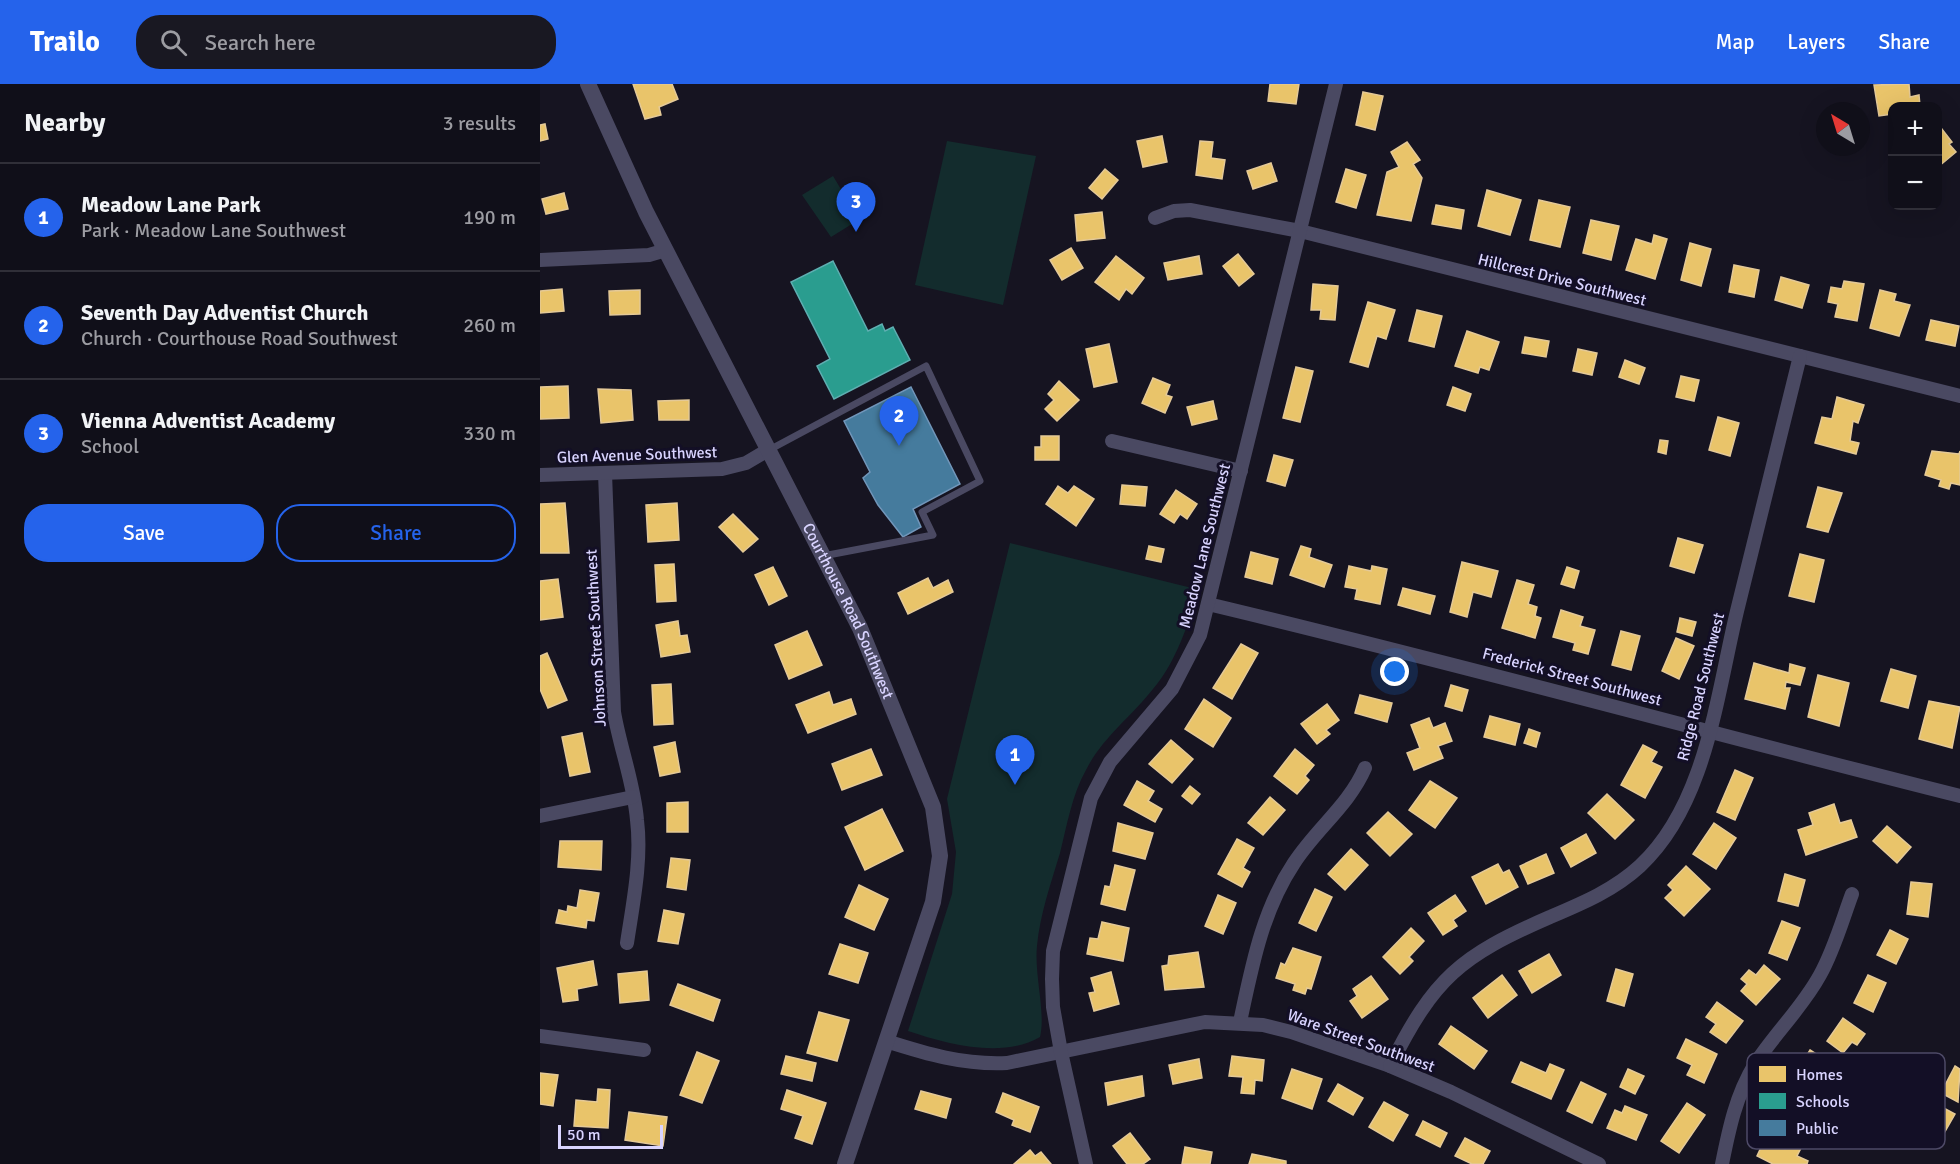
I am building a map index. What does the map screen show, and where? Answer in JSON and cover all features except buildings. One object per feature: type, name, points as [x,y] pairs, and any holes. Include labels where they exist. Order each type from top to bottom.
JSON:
[{"type":"street","name":"Courthouse Road Southwest","points":[[588,84],[621,160],[824,556],[878,669],[933,807],[939,831],[939,867],[933,902],[845,1164]]},
{"type":"street","name":"Meadow Lane Southwest","points":[[1086,1164],[1053,1007],[1053,951],[1091,798],[1110,762],[1172,689],[1200,635],[1336,84]]},
{"type":"street","name":"Hillcrest Drive Southwest","points":[[1155,218],[1174,211],[1190,210],[1300,231],[1960,396]]},
{"type":"street","points":[[540,260],[649,255],[666,250]]},
{"type":"street","name":"Ridge Road Southwest","points":[[1390,1066],[1426,1001],[1466,961],[1508,935],[1599,896],[1641,866],[1659,846],[1686,802],[1709,733],[1725,659],[1800,356]]},
{"type":"street","points":[[1112,441],[1241,471]]},
{"type":"street","name":"Glen Avenue Southwest","points":[[540,475],[731,468],[746,463],[768,450]]},
{"type":"street","name":"Johnson Street Southwest","points":[[605,473],[614,712],[619,746],[633,797],[639,846],[627,943]]},
{"type":"street","name":"Frederick Street Southwest","points":[[1208,604],[1470,667],[1612,704],[1709,733],[1960,796]]},
{"type":"street","points":[[1240,1022],[1256,948],[1279,888],[1310,841],[1350,797],[1365,768]]},
{"type":"street","points":[[540,816],[633,797]]},
{"type":"street","points":[[1763,1053],[1804,1001],[1821,975],[1852,894]]},
{"type":"street","name":"Ware Street Southwest","points":[[886,1041],[939,1058],[983,1064],[1007,1063],[1204,1022],[1240,1022],[1291,1032],[1390,1066],[1461,1097],[1599,1164]]},
{"type":"street","points":[[540,1035],[644,1050]]},
{"type":"street","points":[[1722,1164],[1732,1116],[1747,1081]]},
{"type":"lane","points":[[768,450],[926,366],[980,480],[922,512],[933,535],[824,556]]},
{"type":"green space","points":[[947,141],[1036,156],[1003,305],[915,285]]},
{"type":"green space","points":[[833,176],[851,206],[845,210],[852,224],[831,237],[802,195]]},
{"type":"green space","points":[[1010,543],[1200,590],[1169,667],[1100,748],[1077,790],[1038,934],[1037,969],[1042,1017],[1040,1037],[1025,1044],[992,1048],[940,1041],[908,1031],[952,894],[956,852],[947,799]]},
{"type":"place","name":"Vienna Adventist Academy","points":[[856,232]]},
{"type":"place","name":"Seventh Day Adventist Church","points":[[899,446]]},
{"type":"place","name":"Meadow Lane Park","points":[[1015,785]]}]
